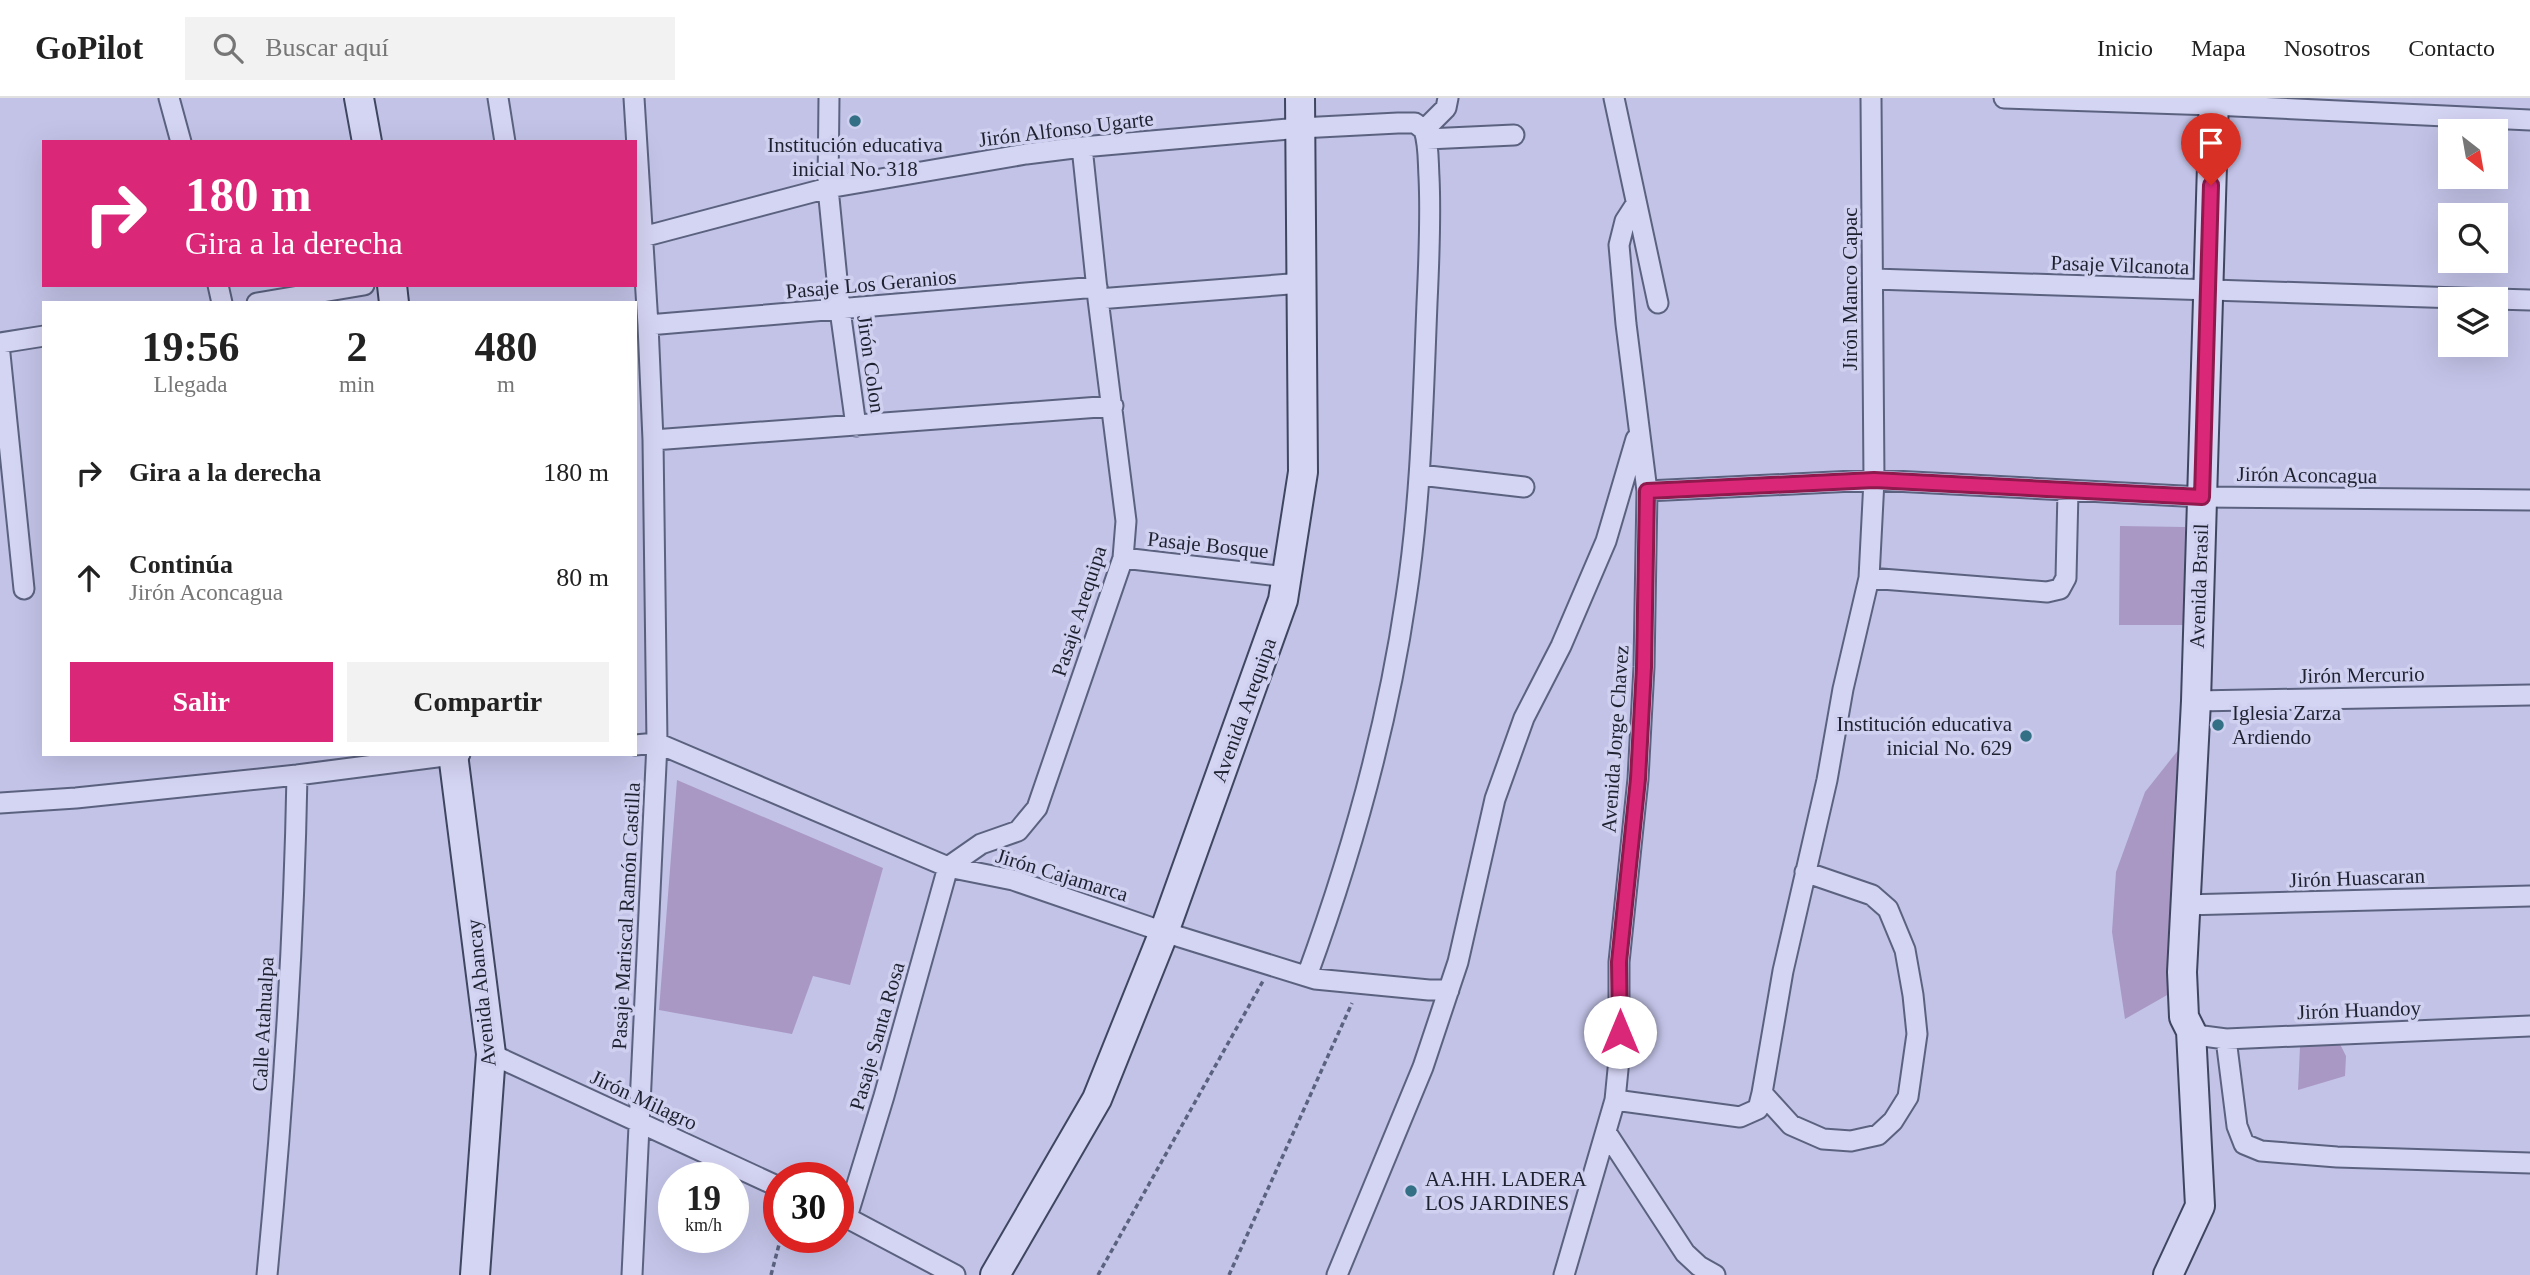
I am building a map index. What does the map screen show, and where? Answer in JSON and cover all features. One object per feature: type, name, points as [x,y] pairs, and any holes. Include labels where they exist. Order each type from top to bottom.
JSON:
[{"type":"street","points":[[169,98],[180,140]]},
{"type":"street","points":[[359,98],[366,140]]},
{"type":"street","points":[[498,98],[505,140]]},
{"type":"street","name":"Pasaje Mariscal Ramón Castilla","points":[[634,98],[635,140]]},
{"type":"street","name":"Jirón Colon","points":[[829,98],[828,188],[840,310],[856,426]]},
{"type":"street","name":"Avenida Arequipa","points":[[995,1275],[1097,1099],[1164,932],[1283,600],[1303,471],[1300,98]]},
{"type":"street","points":[[1307,976],[1349,855],[1382,731],[1407,596],[1420,475],[1431,209],[1425,134],[1446,107],[1448,98]]},
{"type":"street","points":[[1614,98],[1658,303]]},
{"type":"street","name":"Jirón Manco Capac","points":[[1762,1093],[1783,971],[1869,578],[1874,480],[1871,98]]},
{"type":"street","points":[[2004,98],[2213,101],[2530,120]]},
{"type":"street","name":"Avenida Brasil","points":[[2168,1275],[2200,1206],[2191,1031],[2184,1017],[2182,972],[2196,701],[2213,101]]},
{"type":"street","name":"Jirón Alfonso Ugarte","points":[[638,239],[828,188],[1082,146],[1300,128],[1398,123],[1415,123],[1425,134],[1514,135]]},
{"type":"street","name":"Pasaje Arequipa","points":[[948,867],[981,844],[1018,831],[1037,808],[1124,558],[1126,521],[1097,293],[1082,146]]},
{"type":"street","name":"Pasaje Mariscal Ramón Castilla","points":[[632,1275],[657,743],[653,440],[648,325],[638,239],[637,204]]},
{"type":"street","name":"Avenida Jorge Chavez","points":[[1564,1275],[1615,1100],[1619,1059],[1619,962],[1638,779],[1644,667],[1647,491],[1619,245],[1625,222],[1636,204]]},
{"type":"street","name":"Pasaje Vilcanota","points":[[1874,279],[2438,297]]},
{"type":"street","name":"Pasaje Los Geranios","points":[[648,325],[1097,293],[1303,283]]},
{"type":"street","points":[[269,301],[352,287]]},
{"type":"street","name":"Pasaje Vilcanota","points":[[2508,299],[2530,300]]},
{"type":"street","points":[[0,343],[42,336]]},
{"type":"street","points":[[0,354],[24,589]]},
{"type":"street","points":[[653,440],[1113,406]]},
{"type":"street","points":[[1336,1275],[1405,1113],[1449,990],[1495,799],[1524,718],[1561,646],[1606,541],[1639,429]]},
{"type":"street","points":[[1420,475],[1524,487]]},
{"type":"street","name":"Jirón Aconcagua","points":[[1647,491],[1874,480],[2202,497],[2530,500]]},
{"type":"street","points":[[1869,578],[2047,592],[2060,589],[2066,578],[2068,491]]},
{"type":"street","name":"Pasaje Bosque","points":[[1124,558],[1287,577]]},
{"type":"street","name":"Jirón Mercurio","points":[[2196,701],[2530,695]]},
{"type":"street","name":"Jirón Cajamarca","points":[[637,745],[657,743],[948,867],[1013,880],[1164,932],[1315,979],[1449,990]]},
{"type":"street","points":[[0,803],[76,798],[297,775],[336,762],[424,756]]},
{"type":"street","name":"Avenida Abancay","points":[[453,756],[491,1054],[475,1275]]},
{"type":"street","name":"Calle Atahualpa","points":[[267,1275],[279,1155],[296,854],[297,775]]},
{"type":"street","name":"Pasaje Santa Rosa","points":[[854,1181],[884,1096],[948,867]]},
{"type":"street","points":[[1762,1093],[1791,1125],[1823,1139],[1851,1140],[1878,1135],[1893,1121],[1908,1097],[1917,1034],[1913,995],[1905,950],[1888,909],[1872,895],[1805,872]]},
{"type":"street","name":"Jirón Huascaran","points":[[2185,905],[2530,896]]},
{"type":"street","name":"Jirón Huandoy","points":[[2191,1031],[2203,1036],[2226,1038],[2530,1026]]},
{"type":"street","points":[[2226,1038],[2236,1126],[2244,1144],[2261,1151],[2337,1157],[2530,1163]]},
{"type":"street","name":"Jirón Milagro","points":[[491,1054],[763,1180]]},
{"type":"street","points":[[1615,1100],[1740,1116],[1758,1109],[1762,1093]]},
{"type":"street","points":[[1606,1132],[1685,1253],[1699,1266],[1715,1275]]},
{"type":"street","points":[[854,1221],[955,1275]]},
{"type":"path","points":[[1098,1275],[1272,965]]},
{"type":"path","points":[[1229,1275],[1360,984]]},
{"type":"path","points":[[771,1275],[777,1253]]},
{"type":"shaded area","points":[[2120,526],[2185,527],[2184,625],[2119,625]]},
{"type":"shaded area","points":[[2191,734],[2176,990],[2125,1019],[2112,932],[2116,872],[2145,792]]},
{"type":"shaded area","points":[[677,780],[883,868],[850,985],[813,976],[792,1034],[659,1010]]},
{"type":"shaded area","points":[[2339,1042],[2346,1056],[2345,1076],[2298,1090],[2300,1047]]},
{"type":"place","name":"Institución educativa inicial No. 318","points":[[855,121]]},
{"type":"place","name":"Iglesia Zarza Ardiendo","points":[[2218,725]]},
{"type":"place","name":"Institución educativa inicial No. 629","points":[[2026,736]]},
{"type":"place","name":"AA.HH. LADERA LOS JARDINES","points":[[1411,1191]]},
{"type":"route","points":[[1620,1032],[1619,962],[1638,779],[1644,667],[1647,491],[1874,480],[2202,497],[2211,185]]}]
